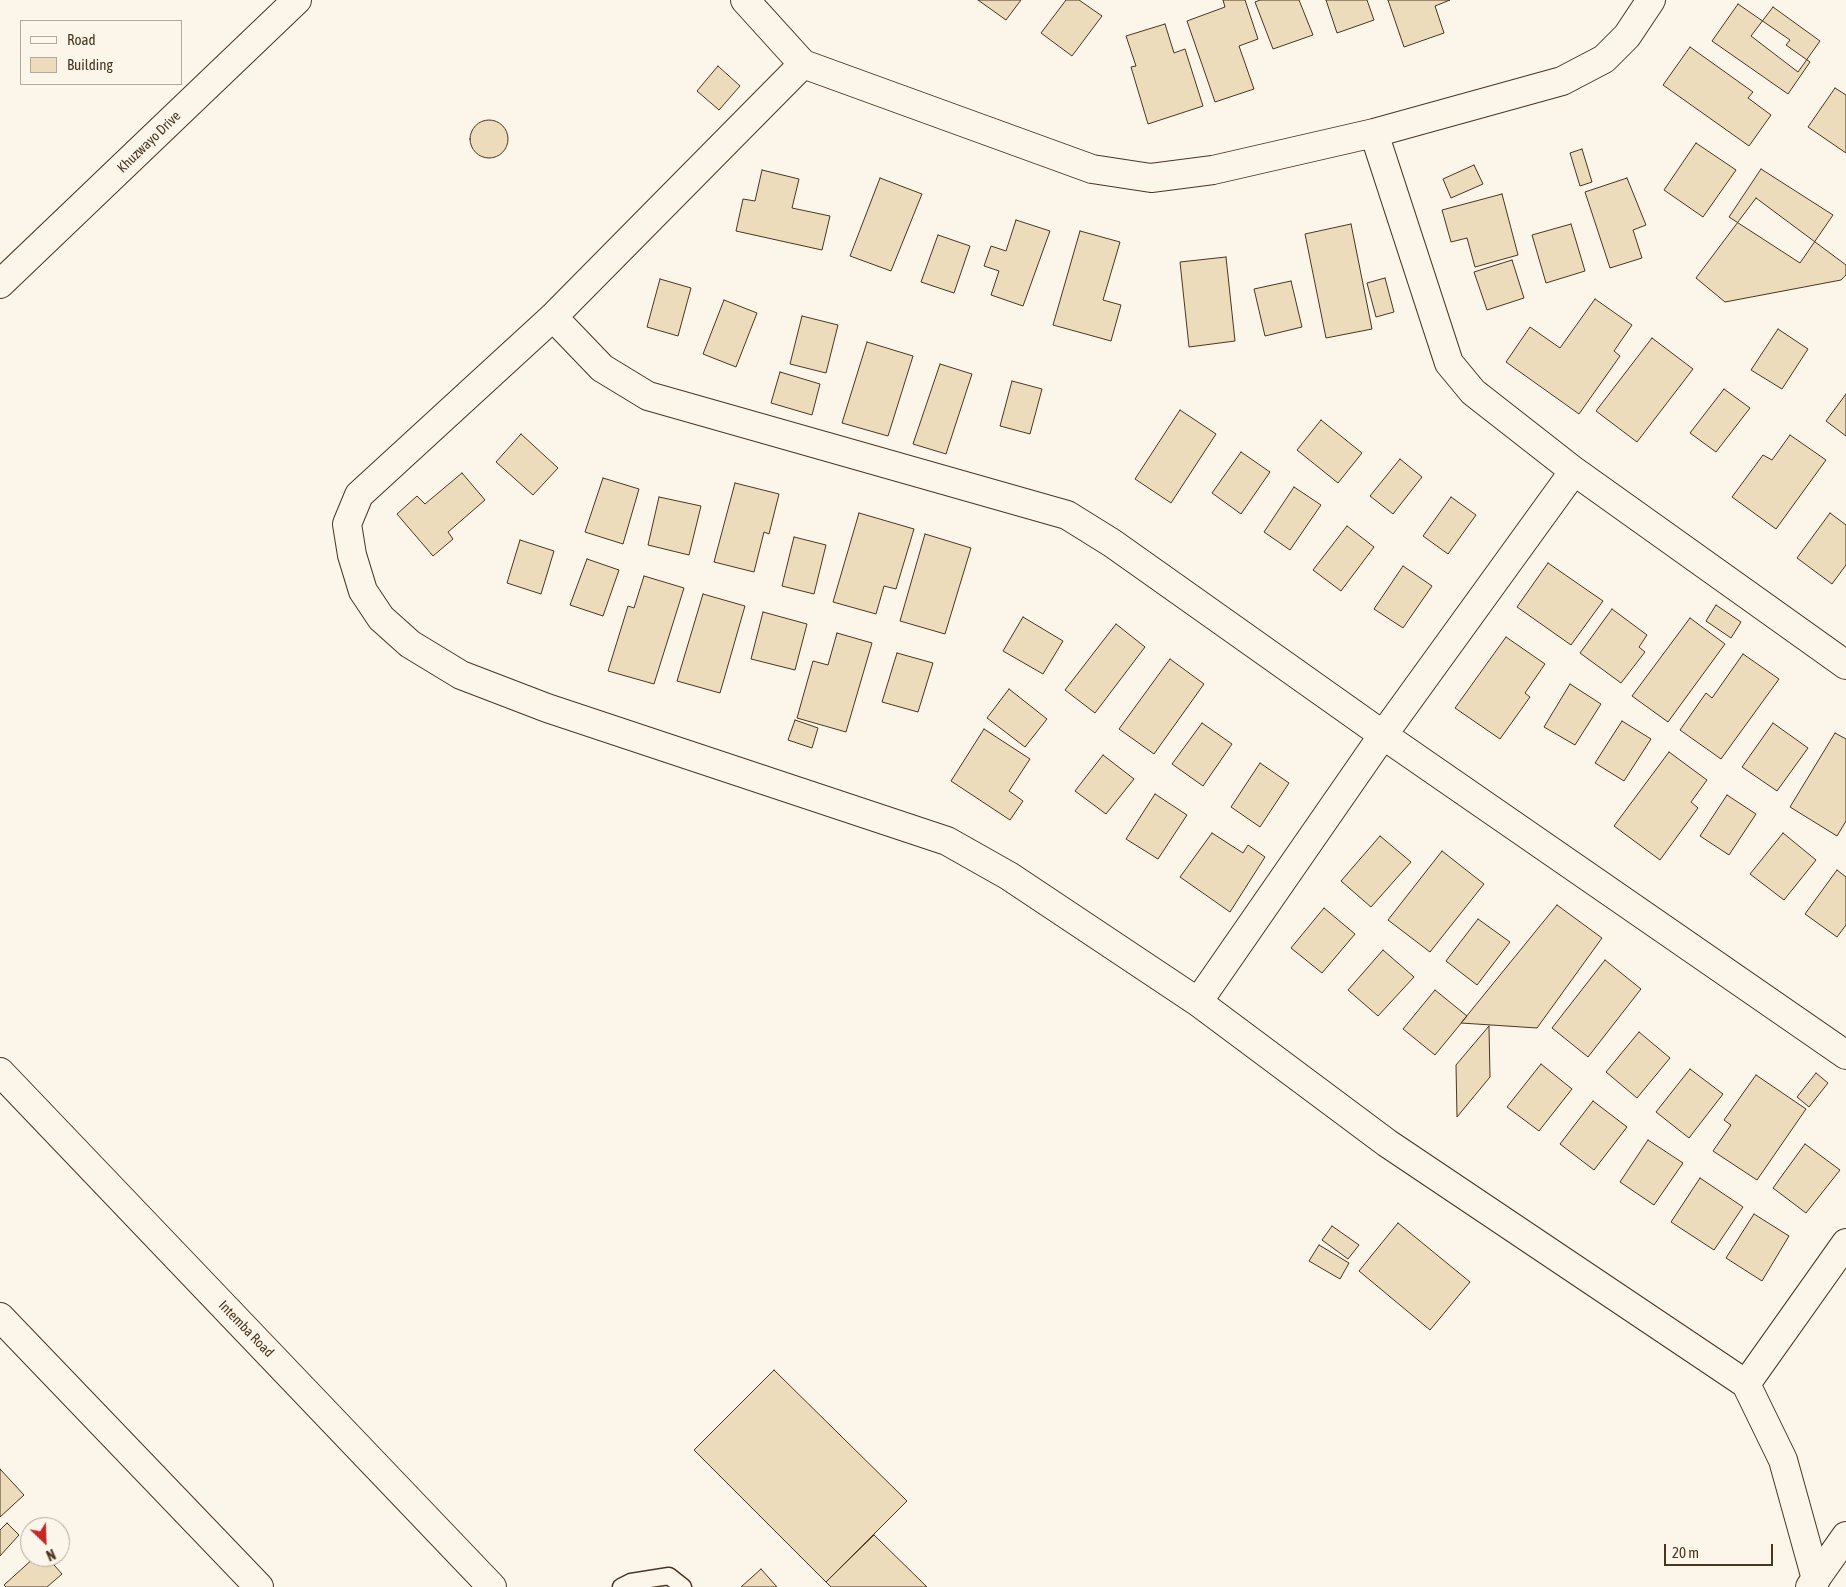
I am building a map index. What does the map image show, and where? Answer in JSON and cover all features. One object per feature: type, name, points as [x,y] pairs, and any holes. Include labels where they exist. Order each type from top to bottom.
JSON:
[{"type":"street","name":"Khuzwayo Drive","points":[[0,284],[297,0]]},
{"type":"street","points":[[745,0],[803,64],[1092,169],[1151,178],[1213,170],[1374,133],[1562,82],[1604,59],[1628,36],[1651,0]]},
{"type":"street","points":[[803,64],[553,317],[358,495],[347,524],[352,555],[363,591],[381,618],[410,644],[461,675],[556,711],[947,841],[1009,876],[1198,1002],[1387,1143],[1746,1384],[1783,1460],[1813,1583]]},
{"type":"street","points":[[1374,133],[1449,363],[1473,392],[1574,471],[1846,665]]},
{"type":"street","points":[[553,317],[602,368],[648,396],[1067,515],[1112,542],[1383,735],[1846,1055]]},
{"type":"street","points":[[1198,1002],[1383,735],[1574,471]]},
{"type":"street","name":"Intemba Road","points":[[0,1072],[492,1587]]},
{"type":"street","points":[[1746,1384],[1846,1243]]},
{"type":"street","points":[[0,1317],[259,1587]]},
{"type":"street","points":[[1813,1583],[1846,1536]]},
{"type":"lane","points":[[621,1587],[631,1582],[669,1576],[682,1587]]},
{"type":"building","points":[[978,0],[1021,0],[1006,20]]},
{"type":"building","points":[[1066,0],[1079,0],[1102,16],[1072,56],[1041,33]]},
{"type":"building","points":[[1223,0],[1245,0],[1258,39],[1239,46],[1254,89],[1215,102],[1187,21],[1225,7]]},
{"type":"building","points":[[1260,0],[1299,0],[1313,35],[1273,49],[1255,2]]},
{"type":"building","points":[[1326,0],[1367,0],[1374,20],[1337,33]]},
{"type":"building","points":[[1388,0],[1450,0],[1435,6],[1444,33],[1404,47]]},
{"type":"building","points":[[1738,4],[1790,40],[1786,45],[1810,62],[1788,94],[1712,41]]},
{"type":"building","points":[[1773,7],[1820,41],[1798,72],[1751,36]]},
{"type":"building","points":[[1165,24],[1174,53],[1185,49],[1203,106],[1148,124],[1131,67],[1136,66],[1126,36]]},
{"type":"building","points":[[1690,47],[1753,92],[1748,98],[1771,115],[1749,146],[1663,85]]},
{"type":"building","points":[[718,66],[740,86],[719,110],[697,91]]},
{"type":"building","points":[[1835,88],[1846,95],[1846,153],[1808,127]]},
{"type":"building","points":[[489,120],[503,125],[508,139],[503,153],[489,158],[475,153],[470,139],[475,125]]},
{"type":"building","points":[[1696,143],[1736,170],[1703,217],[1664,190]]},
{"type":"building","points":[[1582,149],[1592,182],[1580,186],[1570,153]]},
{"type":"building","points":[[1474,165],[1483,184],[1451,198],[1443,179]]},
{"type":"building","points":[[1761,169],[1833,215],[1800,263],[1729,217]]},
{"type":"building","points":[[762,170],[799,179],[792,208],[830,216],[822,250],[736,231],[743,199],[755,201]]},
{"type":"building","points":[[880,178],[922,194],[891,271],[850,256]]},
{"type":"building","points":[[1627,178],[1646,225],[1633,230],[1642,258],[1610,268],[1585,192]]},
{"type":"building","points":[[1502,194],[1518,255],[1475,267],[1467,238],[1451,242],[1442,210]]},
{"type":"building","points":[[1756,198],[1846,265],[1846,275],[1841,280],[1725,302],[1696,278]]},
{"type":"building","points":[[1016,220],[1050,231],[1023,306],[991,295],[999,271],[984,266],[991,246],[1006,251]]},
{"type":"building","points":[[1351,224],[1372,329],[1326,338],[1305,234]]},
{"type":"building","points":[[1571,224],[1585,271],[1546,283],[1532,235]]},
{"type":"building","points":[[1080,231],[1120,242],[1103,300],[1121,305],[1111,341],[1053,325]]},
{"type":"building","points":[[938,235],[970,246],[954,293],[921,282]]},
{"type":"building","points":[[1226,257],[1235,341],[1189,347],[1180,262]]},
{"type":"building","points":[[1512,260],[1524,298],[1487,310],[1474,272]]},
{"type":"building","points":[[1385,278],[1394,312],[1376,317],[1367,283]]},
{"type":"building","points":[[660,279],[691,288],[678,336],[647,327]]},
{"type":"building","points":[[1291,281],[1302,327],[1265,336],[1254,289]]},
{"type":"building","points":[[1595,299],[1632,325],[1614,351],[1620,356],[1579,414],[1506,362],[1530,327],[1560,348]]},
{"type":"building","points":[[724,300],[757,313],[736,367],[703,354]]},
{"type":"building","points":[[802,316],[838,325],[826,373],[790,364]]},
{"type":"building","points":[[1778,329],[1808,349],[1782,389],[1751,370]]},
{"type":"building","points":[[1652,338],[1693,369],[1637,442],[1596,411]]},
{"type":"building","points":[[867,342],[913,356],[888,436],[842,423]]},
{"type":"building","points":[[940,364],[972,374],[946,454],[913,444]]},
{"type":"building","points":[[780,372],[820,384],[812,415],[771,403]]},
{"type":"building","points":[[1012,381],[1042,389],[1030,434],[1000,426]]},
{"type":"building","points":[[1724,389],[1750,408],[1716,452],[1690,433]]},
{"type":"building","points":[[1846,394],[1846,436],[1826,421]]},
{"type":"building","points":[[1180,410],[1216,434],[1171,503],[1135,479]]},
{"type":"building","points":[[1321,420],[1362,453],[1338,483],[1297,450]]},
{"type":"building","points":[[521,434],[558,468],[533,495],[496,462]]},
{"type":"building","points":[[1790,435],[1826,460],[1776,529],[1732,497],[1763,455],[1772,460]]},
{"type":"building","points":[[1241,452],[1270,472],[1241,514],[1212,493]]},
{"type":"building","points":[[1400,459],[1422,477],[1393,514],[1370,496]]},
{"type":"building","points":[[462,473],[485,500],[448,532],[453,539],[433,556],[397,514],[417,496],[425,504]]},
{"type":"building","points":[[603,478],[639,489],[623,544],[585,532]]},
{"type":"building","points":[[735,483],[779,494],[769,534],[764,532],[754,572],[714,562]]},
{"type":"building","points":[[1294,487],[1321,505],[1290,550],[1264,532]]},
{"type":"building","points":[[659,497],[701,506],[689,555],[648,545]]},
{"type":"building","points":[[1451,497],[1476,515],[1448,554],[1423,536]]},
{"type":"building","points":[[859,513],[914,529],[896,589],[884,586],[876,614],[833,602]]},
{"type":"building","points":[[1830,513],[1846,525],[1846,565],[1832,584],[1797,558]]},
{"type":"building","points":[[1347,526],[1374,547],[1341,591],[1313,570]]},
{"type":"building","points":[[925,534],[971,548],[945,634],[900,621]]},
{"type":"building","points":[[794,537],[826,545],[814,594],[782,586]]},
{"type":"building","points":[[520,540],[554,551],[541,594],[507,583]]},
{"type":"building","points":[[587,559],[619,570],[603,616],[570,605]]},
{"type":"building","points":[[1548,563],[1603,601],[1571,645],[1517,607]]},
{"type":"building","points":[[1403,566],[1432,586],[1403,628],[1374,609]]},
{"type":"building","points":[[644,576],[684,588],[654,684],[608,671],[628,606],[634,608]]},
{"type":"building","points":[[703,594],[745,606],[720,693],[677,681]]},
{"type":"building","points":[[1716,605],[1741,622],[1731,638],[1706,621]]},
{"type":"building","points":[[1612,609],[1647,635],[1639,647],[1645,652],[1621,683],[1580,653]]},
{"type":"building","points":[[763,612],[807,624],[795,670],[751,659]]},
{"type":"building","points":[[1023,617],[1063,641],[1043,674],[1003,651]]},
{"type":"building","points":[[1690,618],[1725,644],[1668,722],[1632,696]]},
{"type":"building","points":[[1116,624],[1145,647],[1095,713],[1065,690]]},
{"type":"building","points":[[837,633],[872,643],[846,732],[797,718],[813,661],[828,665]]},
{"type":"building","points":[[1506,637],[1545,664],[1525,693],[1530,697],[1500,739],[1455,708]]},
{"type":"building","points":[[897,653],[933,663],[918,712],[882,702]]},
{"type":"building","points":[[1743,654],[1779,679],[1721,759],[1680,730],[1706,693],[1712,698]]},
{"type":"building","points":[[1170,659],[1204,684],[1154,754],[1119,729]]},
{"type":"building","points":[[1570,684],[1601,704],[1575,745],[1544,727]]},
{"type":"building","points":[[1009,689],[1047,719],[1025,747],[987,718]]},
{"type":"building","points":[[795,720],[818,728],[812,748],[788,740]]},
{"type":"building","points":[[1622,721],[1651,739],[1624,781],[1595,763]]},
{"type":"building","points":[[1202,723],[1232,744],[1203,786],[1172,764]]},
{"type":"building","points":[[1773,723],[1808,748],[1777,791],[1742,767]]},
{"type":"building","points":[[984,729],[1030,759],[1009,791],[1023,801],[1010,820],[951,781]]},
{"type":"building","points":[[1835,733],[1846,739],[1846,821],[1837,836],[1790,807]]},
{"type":"building","points":[[1669,752],[1707,780],[1691,802],[1698,808],[1660,860],[1614,826]]},
{"type":"building","points":[[1103,755],[1134,779],[1106,814],[1075,791]]},
{"type":"building","points":[[1260,763],[1289,783],[1260,827],[1231,807]]},
{"type":"building","points":[[1155,794],[1187,815],[1158,859],[1126,839]]},
{"type":"building","points":[[1727,795],[1756,814],[1729,855],[1700,836]]},
{"type":"building","points":[[1212,833],[1243,853],[1248,845],[1265,857],[1230,912],[1180,877]]},
{"type":"building","points":[[1783,833],[1816,860],[1784,900],[1750,874]]},
{"type":"building","points":[[1380,836],[1411,862],[1371,907],[1341,881]]},
{"type":"building","points":[[1442,851],[1484,884],[1430,952],[1388,920]]},
{"type":"building","points":[[1837,870],[1846,877],[1846,925],[1837,937],[1805,914]]},
{"type":"building","points":[[1557,905],[1602,938],[1537,1028],[1461,1023]]},
{"type":"building","points":[[1324,908],[1355,934],[1322,973],[1291,948]]},
{"type":"building","points":[[1478,919],[1510,942],[1477,985],[1446,961]]},
{"type":"building","points":[[1383,950],[1414,977],[1378,1016],[1348,990]]},
{"type":"building","points":[[1605,960],[1641,989],[1588,1057],[1552,1028]]},
{"type":"building","points":[[1435,990],[1467,1016],[1435,1055],[1403,1029]]},
{"type":"building","points":[[1489,1026],[1490,1077],[1457,1117],[1456,1065]]},
{"type":"building","points":[[1639,1032],[1670,1058],[1637,1098],[1606,1072]]},
{"type":"building","points":[[1541,1064],[1572,1089],[1539,1131],[1507,1107]]},
{"type":"building","points":[[1690,1069],[1723,1094],[1689,1138],[1656,1112]]},
{"type":"building","points":[[1816,1073],[1828,1083],[1809,1107],[1797,1097]]},
{"type":"building","points":[[1756,1075],[1806,1109],[1757,1180],[1713,1151],[1731,1125],[1724,1120]]},
{"type":"building","points":[[1593,1101],[1627,1127],[1594,1170],[1560,1144]]},
{"type":"building","points":[[1648,1140],[1683,1163],[1654,1205],[1620,1182]]},
{"type":"building","points":[[1805,1144],[1840,1170],[1806,1213],[1773,1188]]},
{"type":"building","points":[[1700,1178],[1743,1207],[1714,1250],[1671,1222]]},
{"type":"building","points":[[1754,1214],[1789,1236],[1762,1281],[1726,1258]]},
{"type":"building","points":[[1398,1223],[1470,1282],[1430,1330],[1359,1271]]},
{"type":"building","points":[[1332,1226],[1359,1245],[1348,1259],[1322,1240]]},
{"type":"building","points":[[1319,1245],[1349,1263],[1340,1279],[1309,1261]]},
{"type":"building","points":[[774,1370],[907,1501],[826,1582],[694,1450]]},
{"type":"building","points":[[0,1469],[24,1495],[0,1517]]},
{"type":"building","points":[[7,1523],[19,1535],[0,1556],[0,1530]]},
{"type":"building","points":[[874,1535],[927,1587],[831,1587],[826,1582]]},
{"type":"building","points":[[24,1567],[56,1567],[62,1574],[47,1587],[6,1587],[4,1585]]},
{"type":"building","points":[[761,1569],[777,1587],[741,1587]]}]
